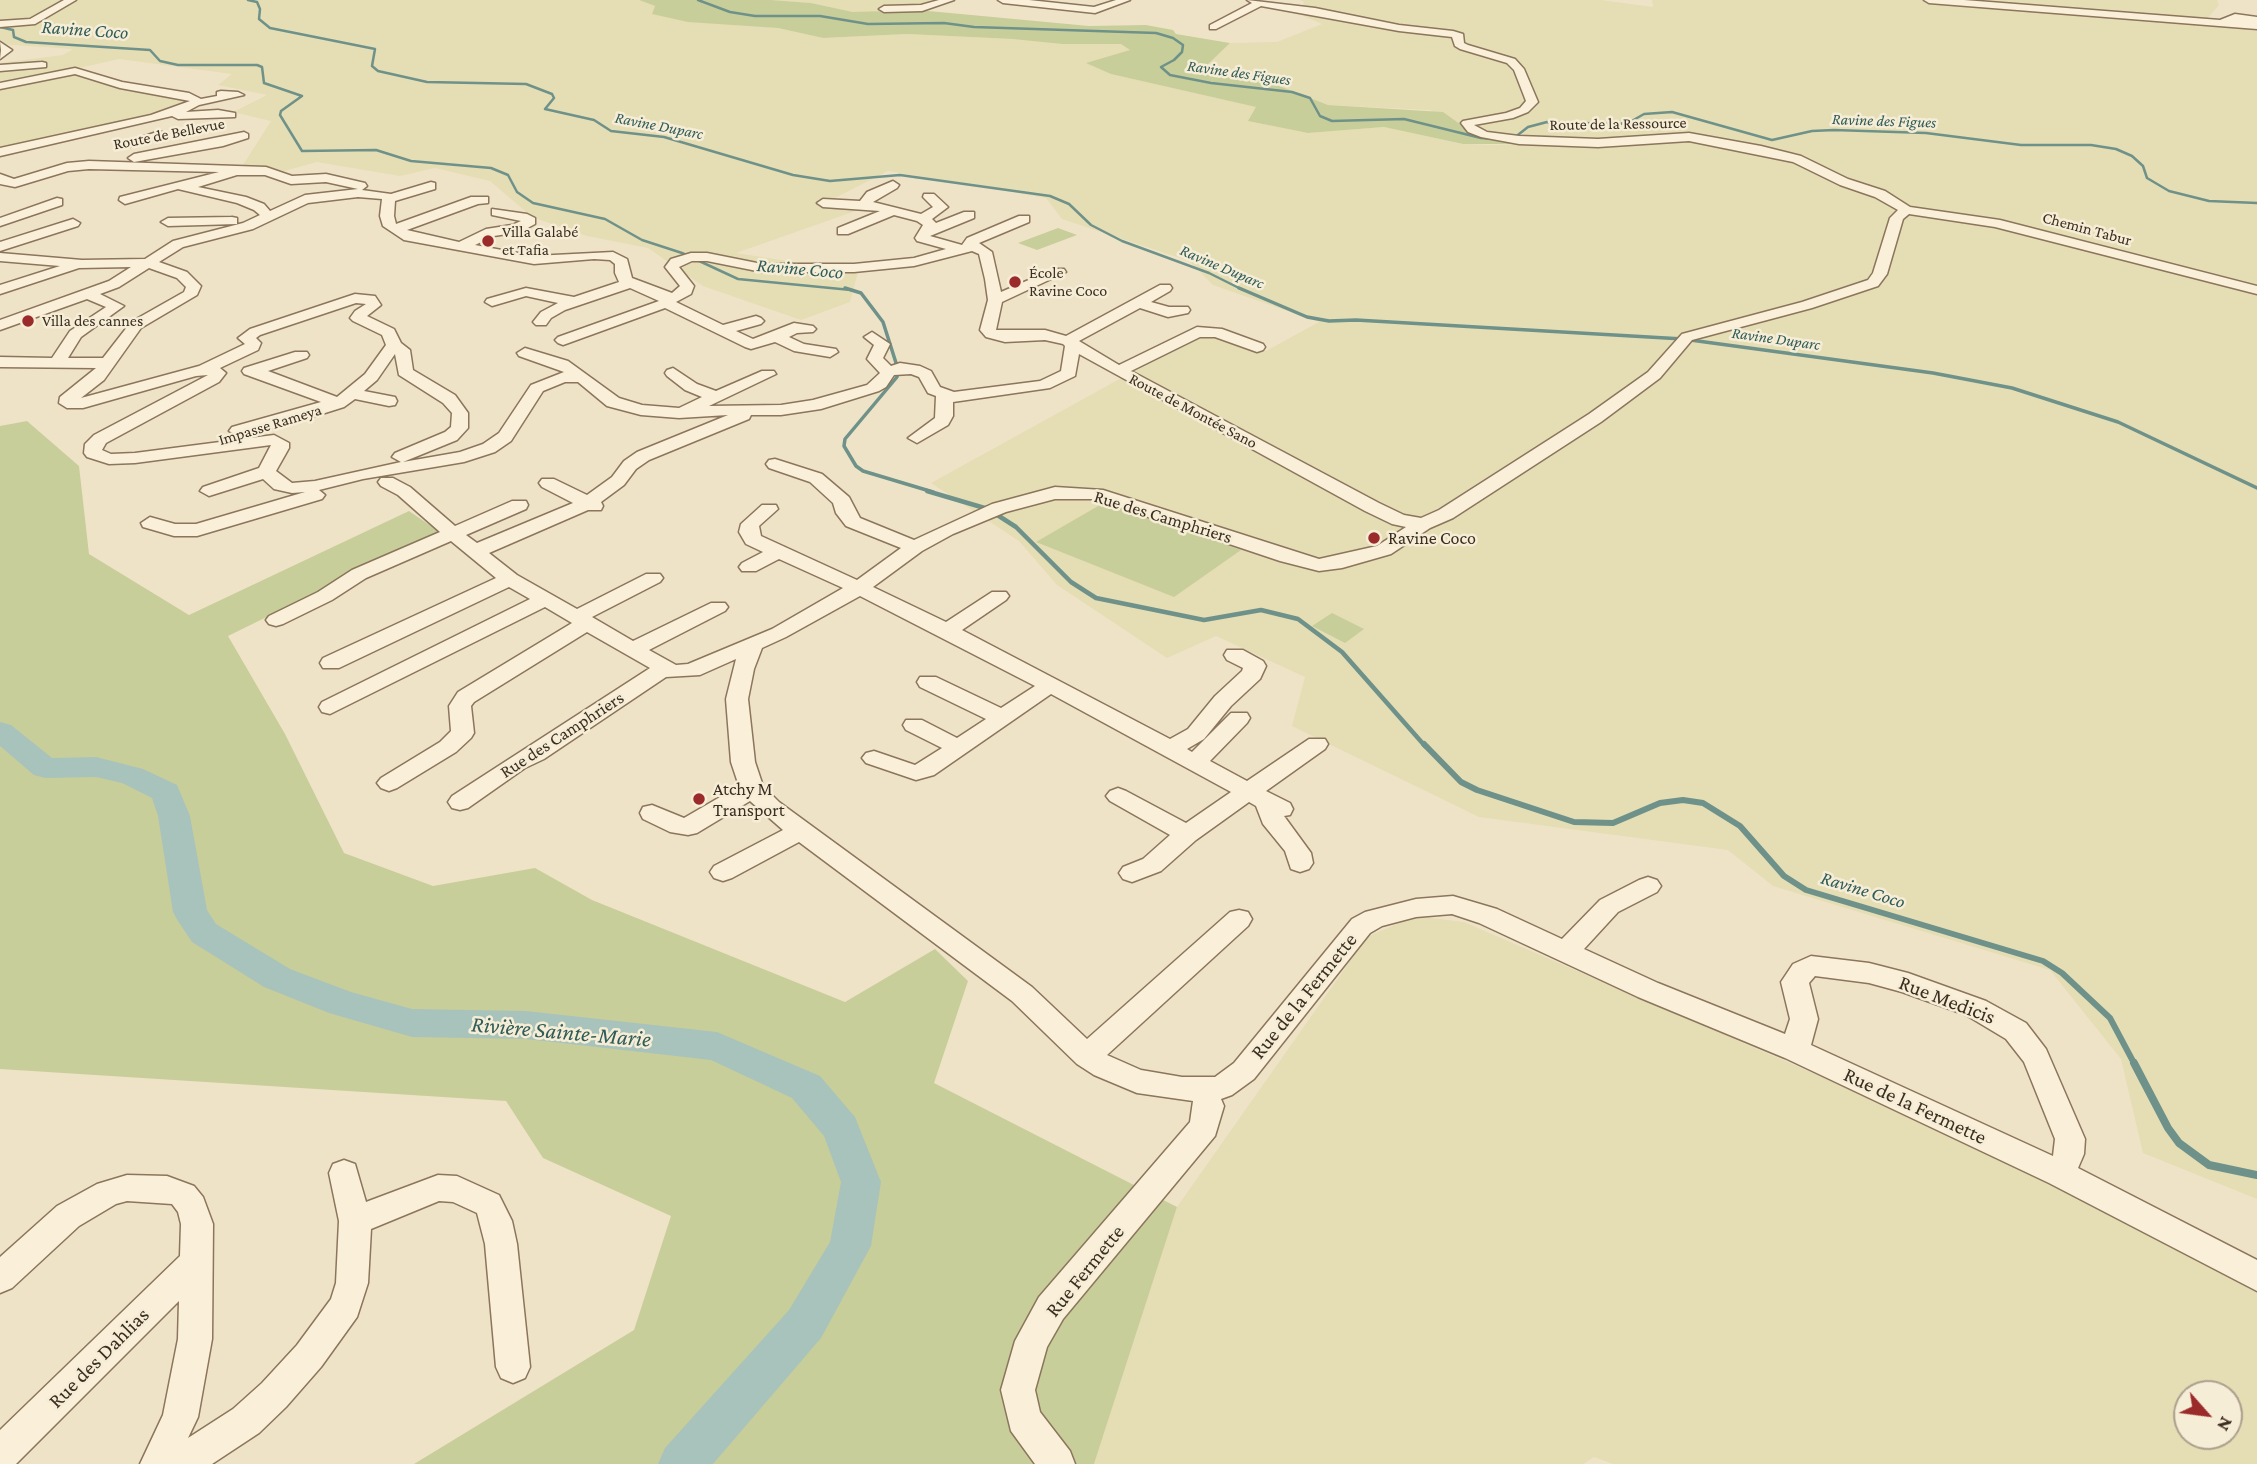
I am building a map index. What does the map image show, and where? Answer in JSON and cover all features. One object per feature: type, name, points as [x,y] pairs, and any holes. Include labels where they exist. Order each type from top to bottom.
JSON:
[{"type":"street","points":[[0,23],[32,22],[71,0]]},
{"type":"street","points":[[910,0],[886,9],[922,8],[949,0]]},
{"type":"street","points":[[1003,0],[1095,10],[1125,0]]},
{"type":"street","points":[[1928,0],[2238,21],[2257,28]]},
{"type":"street","name":"Route de la Ressource","points":[[1213,27],[1256,1],[1398,27],[1448,33],[1459,36],[1459,44],[1464,47],[1511,61],[1519,69],[1532,102],[1524,110],[1509,116],[1467,123],[1472,130],[1494,137],[1519,140],[1598,143],[1664,137],[1703,139],[1797,159],[1836,178],[1880,194],[1906,210]]},
{"type":"street","name":"Route de la Ressource","points":[[1270,16],[1288,8]]},
{"type":"street","points":[[0,45],[7,50],[0,56]]},
{"type":"street","name":"Route de Bellevue","points":[[0,68],[60,66],[120,85],[193,97],[197,103]]},
{"type":"street","points":[[92,75],[103,68]]},
{"type":"street","name":"Route de Bellevue","points":[[0,86],[71,71]]},
{"type":"street","name":"Route de Bellevue","points":[[168,94],[200,85]]},
{"type":"street","name":"Route de Bellevue","points":[[154,118],[197,103],[238,95],[221,94]]},
{"type":"street","name":"Route de Bellevue","points":[[0,152],[154,118],[218,113],[231,115]]},
{"type":"street","name":"Route de Bellevue","points":[[98,129],[130,143],[160,135]]},
{"type":"street","name":"Route de Bellevue","points":[[101,166],[244,136]]},
{"type":"street","name":"Route de Bellevue","points":[[0,178],[2,181],[15,183],[67,167],[101,166],[232,167],[238,171]]},
{"type":"street","name":"Route de Bellevue","points":[[125,200],[238,171],[266,171],[297,181],[326,178],[364,187],[366,192]]},
{"type":"street","points":[[395,230],[480,200],[483,184]]},
{"type":"street","points":[[183,185],[186,190],[259,207],[268,218]]},
{"type":"street","name":"Route de Bellevue","points":[[141,198],[183,185]]},
{"type":"street","points":[[864,205],[872,195],[893,185]]},
{"type":"street","points":[[0,325],[114,284],[178,244],[268,218],[311,198],[366,192],[389,199],[431,186]]},
{"type":"street","points":[[929,197],[941,207],[924,226],[922,238],[963,247]]},
{"type":"street","points":[[389,199],[387,221],[395,230],[417,239],[534,260],[613,256],[622,262],[622,273],[630,284],[751,344],[777,337],[794,328],[808,329]]},
{"type":"street","points":[[0,222],[57,202]]},
{"type":"street","points":[[823,203],[864,205],[895,211],[924,226],[969,215]]},
{"type":"street","points":[[1423,524],[1446,514],[1632,392],[1654,375],[1682,341],[1807,306],[1872,283],[1880,274],[1896,218],[1906,210]]},
{"type":"street","name":"Chemin Tabur","points":[[1906,210],[1995,223],[2257,289]]},
{"type":"street","points":[[843,231],[895,211]]},
{"type":"street","points":[[459,247],[492,232],[520,227],[531,219],[497,212]]},
{"type":"street","points":[[168,222],[268,218]]},
{"type":"street","points":[[563,340],[681,295],[687,289],[672,269],[676,262],[691,257],[707,257],[762,268],[822,269],[914,262],[963,247],[1024,219]]},
{"type":"street","points":[[0,245],[73,223]]},
{"type":"street","points":[[0,245],[53,224]]},
{"type":"street","points":[[232,230],[254,240]]},
{"type":"street","name":"Route de Montée Sano","points":[[963,247],[979,247],[985,252],[995,300],[988,330],[991,334],[1005,337],[1045,335],[1070,342],[1372,507],[1399,520],[1423,524]]},
{"type":"street","points":[[0,257],[84,267],[147,263],[182,275],[194,286],[183,300],[136,326],[92,383],[66,401],[67,403],[83,403],[209,373]]},
{"type":"street","points":[[0,290],[84,267]]},
{"type":"street","points":[[995,300],[1059,272]]},
{"type":"street","points":[[541,322],[553,311],[630,284]]},
{"type":"street","points":[[525,353],[562,364],[613,402],[640,410],[679,413],[804,408],[878,386],[888,372],[909,368],[925,374],[934,390],[944,395],[972,396],[1060,379],[1071,369],[1070,342],[1165,288]]},
{"type":"street","points":[[492,302],[526,292],[576,302]]},
{"type":"street","points":[[57,363],[75,334],[117,306],[88,294]]},
{"type":"street","points":[[150,523],[174,530],[197,530],[319,494],[385,462],[446,439],[456,432],[461,421],[460,413],[449,399],[405,372],[402,350],[394,346],[388,332],[358,318],[374,304],[370,299],[361,297],[248,335],[246,338],[253,343],[252,347],[100,439],[91,449],[98,457],[122,459],[265,440],[278,441],[280,448],[266,472],[209,491]]},
{"type":"street","points":[[1139,303],[1168,312],[1184,310]]},
{"type":"street","points":[[618,336],[685,312]]},
{"type":"street","points":[[721,330],[755,321]]},
{"type":"street","points":[[1119,371],[1197,332],[1217,332],[1257,346]]},
{"type":"street","points":[[777,337],[789,345],[830,352]]},
{"type":"street","points":[[872,337],[882,344],[875,359],[888,372]]},
{"type":"street","name":"Impasse Rameya","points":[[202,448],[235,432],[338,403],[353,394],[371,377],[394,346]]},
{"type":"street","name":"Impasse Rameya","points":[[254,371],[301,355]]},
{"type":"street","points":[[0,362],[107,363]]},
{"type":"street","name":"Impasse Rameya","points":[[209,373],[254,371],[338,403]]},
{"type":"street","points":[[673,373],[691,387],[715,396]]},
{"type":"street","points":[[679,413],[768,374]]},
{"type":"street","points":[[266,472],[280,485],[292,488],[315,486],[362,474],[464,457],[489,449],[505,437],[541,385],[562,377],[582,377]]},
{"type":"street","points":[[353,394],[389,401]]},
{"type":"street","points":[[917,438],[943,421],[944,395]]},
{"type":"street","points":[[476,551],[591,505],[618,481],[630,464],[643,456],[756,410]]},
{"type":"street","points":[[775,464],[816,478],[842,500],[845,513],[853,522],[915,547]]},
{"type":"street","points":[[387,482],[404,491],[510,579],[663,669]]},
{"type":"street","points":[[548,483],[591,505]]},
{"type":"street","name":"Rue des Camphriers","points":[[460,802],[663,669],[676,673],[692,670],[779,633],[859,588],[915,547],[946,530],[1055,492],[1097,494],[1287,557],[1319,565],[1363,558],[1384,550],[1423,524]]},
{"type":"street","points":[[276,620],[325,597],[359,574],[519,505]]},
{"type":"street","points":[[769,509],[755,520],[748,532],[753,540],[859,588],[1052,684],[1193,764],[1265,800],[1272,818],[1299,853],[1300,863]]},
{"type":"street","points":[[750,567],[778,552]]},
{"type":"street","points":[[389,783],[448,747],[463,733],[460,706],[466,697],[581,620],[653,578]]},
{"type":"street","points":[[331,663],[510,579]]},
{"type":"street","points":[[947,631],[999,596]]},
{"type":"street","points":[[330,707],[547,599]]},
{"type":"street","points":[[632,650],[718,607]]},
{"type":"street","name":"Rue de la Fermette","points":[[753,644],[743,669],[737,699],[743,762],[752,789],[770,808],[800,831],[1022,994],[1087,1056],[1104,1067],[1137,1081],[1204,1090],[1222,1087],[1244,1071],[1361,926],[1374,919],[1434,905],[1453,905],[1489,916],[1648,990],[1795,1050],[2060,1174],[2257,1276]]},
{"type":"street","points":[[1168,750],[1196,734],[1223,701],[1252,674],[1255,666],[1235,655]]},
{"type":"street","points":[[928,682],[1003,718]]},
{"type":"street","points":[[874,758],[916,773],[926,770],[1052,684]]},
{"type":"street","points":[[1193,764],[1239,718]]},
{"type":"street","points":[[914,725],[959,748]]},
{"type":"street","points":[[1132,873],[1152,865],[1187,834],[1265,800],[1317,744]]},
{"type":"street","points":[[652,813],[679,826],[688,827],[752,789]]},
{"type":"street","points":[[1118,796],[1187,834]]},
{"type":"street","points":[[723,872],[800,831]]},
{"type":"street","points":[[1565,952],[1609,906],[1648,886]]},
{"type":"street","points":[[1087,1056],[1240,919]]},
{"type":"street","name":"Rue Medicis","points":[[1795,1050],[1804,1019],[1795,982],[1803,971],[1811,966],[1870,973],[1976,1008],[2016,1031],[2036,1057],[2070,1139],[2069,1154],[2060,1174]]},
{"type":"street","name":"Rue Fermette","points":[[1057,1464],[1024,1419],[1018,1390],[1032,1340],[1051,1308],[1204,1127],[1209,1106],[1204,1090]]},
{"type":"street","points":[[181,1464],[246,1421],[274,1395],[330,1330],[345,1306],[352,1283],[355,1221],[344,1173]]},
{"type":"street","points":[[0,1278],[68,1216],[108,1193],[127,1188],[167,1189],[183,1195],[192,1206],[197,1224],[195,1339],[180,1417],[158,1464]]},
{"type":"street","points":[[355,1221],[438,1188],[457,1189],[488,1204],[496,1221],[501,1244],[513,1367]]},
{"type":"street","name":"Rue des Dahlias","points":[[0,1455],[197,1261]]},
{"type":"shaded area","points":[[0,0],[639,0],[655,6],[652,14],[778,28],[823,38],[907,34],[1062,44],[1121,44],[1131,50],[1087,63],[1112,74],[1257,107],[1249,121],[1308,133],[1384,127],[1463,144],[1494,145],[1518,144],[1471,132],[1430,110],[1328,105],[1259,78],[1203,68],[1230,43],[1277,42],[1322,24],[1299,14],[1304,2],[1300,0],[1601,0],[1653,7],[1652,0],[2217,0],[2219,5],[2205,21],[2257,31],[2257,1199],[2143,1153],[2121,1059],[2050,970],[1773,886],[1728,850],[1479,817],[1292,726],[1305,677],[1216,636],[1167,658],[1057,585],[1019,541],[931,483],[1203,333],[1266,351],[1319,322],[1213,285],[1189,261],[1062,219],[1046,198],[888,171],[831,200],[864,208],[736,253],[858,272],[850,302],[801,320],[703,286],[648,248],[587,236],[532,217],[490,181],[435,168],[400,176],[317,162],[281,172],[243,165],[271,121],[233,112],[267,95],[218,85],[232,74],[119,59],[79,68],[186,99],[191,103],[175,111],[0,150],[0,63],[63,55],[73,49],[0,44]]},
{"type":"shaded area","points":[[771,0],[945,0],[918,10],[876,13]]},
{"type":"shaded area","points":[[1415,916],[1464,922],[1965,1139],[2257,1289],[2257,1464],[1613,1464],[1594,1457],[1583,1464],[1094,1464],[1177,1207],[1367,937]]},
{"type":"green space","points":[[639,0],[771,0],[811,3],[853,12],[918,10],[1089,26],[1146,25],[1173,30],[1176,34],[1230,43],[1204,68],[1259,78],[1328,105],[1443,112],[1471,132],[1519,144],[1463,144],[1384,127],[1308,133],[1248,121],[1256,107],[1111,74],[1086,63],[1130,50],[1121,44],[1062,44],[907,34],[823,38],[778,28],[688,22],[652,14],[655,6]]},
{"type":"green space","points":[[1058,228],[1077,235],[1037,250],[1018,243]]},
{"type":"green space","points":[[27,421],[79,466],[89,554],[189,615],[409,511],[440,532],[228,636],[285,734],[344,853],[433,886],[535,868],[592,900],[845,1002],[935,949],[968,981],[934,1083],[1177,1207],[1094,1464],[414,1464],[634,1330],[671,1216],[543,1158],[506,1101],[0,1069],[0,426]]},
{"type":"green space","points":[[1105,502],[1241,550],[1174,597],[1036,542]]},
{"type":"green space","points":[[1332,613],[1364,629],[1345,643],[1312,626]]},
{"type":"waterway","name":"Ravine Duparc","points":[[248,0],[257,2],[260,9],[259,19],[270,28],[375,49],[372,66],[378,71],[427,82],[526,84],[552,94],[554,98],[545,109],[594,120],[611,131],[664,137],[793,175],[830,181],[900,175],[1050,196],[1069,204],[1091,225],[1122,241],[1209,273],[1239,288]]},
{"type":"waterway","name":"Ravine des Figues","points":[[698,0],[730,12],[755,16],[820,16],[868,24],[944,23],[974,27],[1156,33],[1173,38],[1183,45],[1182,52],[1161,67],[1170,75],[1211,83],[1292,92],[1310,98],[1320,116],[1332,121],[1404,119],[1481,138],[1497,139]]},
{"type":"waterway","name":"Ravine Coco","points":[[0,27],[13,30],[14,37],[26,42],[150,50],[160,61],[178,65],[257,65],[262,67],[264,83],[302,96],[281,111],[280,115],[302,151],[376,150],[411,161],[491,168],[508,175],[517,192],[533,203],[605,219],[642,240],[682,253],[738,279],[851,290]]},
{"type":"waterway","name":"Ravine des Figues","points":[[1514,138],[1528,127],[1547,122],[1619,124],[1630,122],[1644,114],[1672,112],[1772,140],[1812,131],[1834,130],[1926,133],[2021,145],[2091,145],[2116,149],[2132,156],[2143,166],[2147,178],[2169,191],[2209,201],[2257,203]]},
{"type":"waterway","name":"Ravine Coco","points":[[845,288],[861,293],[883,322],[897,366],[897,377],[845,439],[844,446],[856,466],[863,471],[933,492]]},
{"type":"waterway","name":"Ravine Duparc","points":[[1239,288],[1307,317],[1329,321],[1356,320],[1683,339],[1933,373],[2012,388],[2118,422],[2257,488]]},
{"type":"waterway","name":"Ravine Duparc","points":[[1239,288],[1243,290]]},
{"type":"waterway","name":"Ravine Coco","points":[[927,491],[988,509],[1016,527],[1071,582],[1096,598],[1204,620],[1261,610],[1298,619],[1342,652],[1425,746]]},
{"type":"waterway","name":"Rivière Sainte-Marie","points":[[0,731],[45,768],[96,767],[132,776],[166,792],[174,816],[190,912],[204,933],[277,978],[342,1003],[412,1023],[526,1025],[717,1046],[806,1087],[841,1128],[861,1182],[850,1246],[805,1324],[682,1464]]},
{"type":"waterway","name":"Ravine Coco","points":[[1424,744],[1461,782],[1477,790],[1574,822],[1613,823],[1660,803],[1683,800],[1703,803],[1740,826],[1784,876],[1806,890],[2043,961],[2062,973],[2110,1018],[2135,1065]]},
{"type":"waterway","name":"Ravine Coco","points":[[2134,1063],[2168,1128],[2179,1143],[2209,1165],[2257,1175]]},
{"type":"place","name":"Villa Galabé et Tafia","points":[[488,241]]},
{"type":"place","name":"École Ravine Coco","points":[[1015,282]]},
{"type":"place","name":"Villa des cannes","points":[[28,321]]},
{"type":"place","name":"Ravine Coco","points":[[1374,538]]},
{"type":"place","name":"Atchy M Transport","points":[[699,799]]}]
